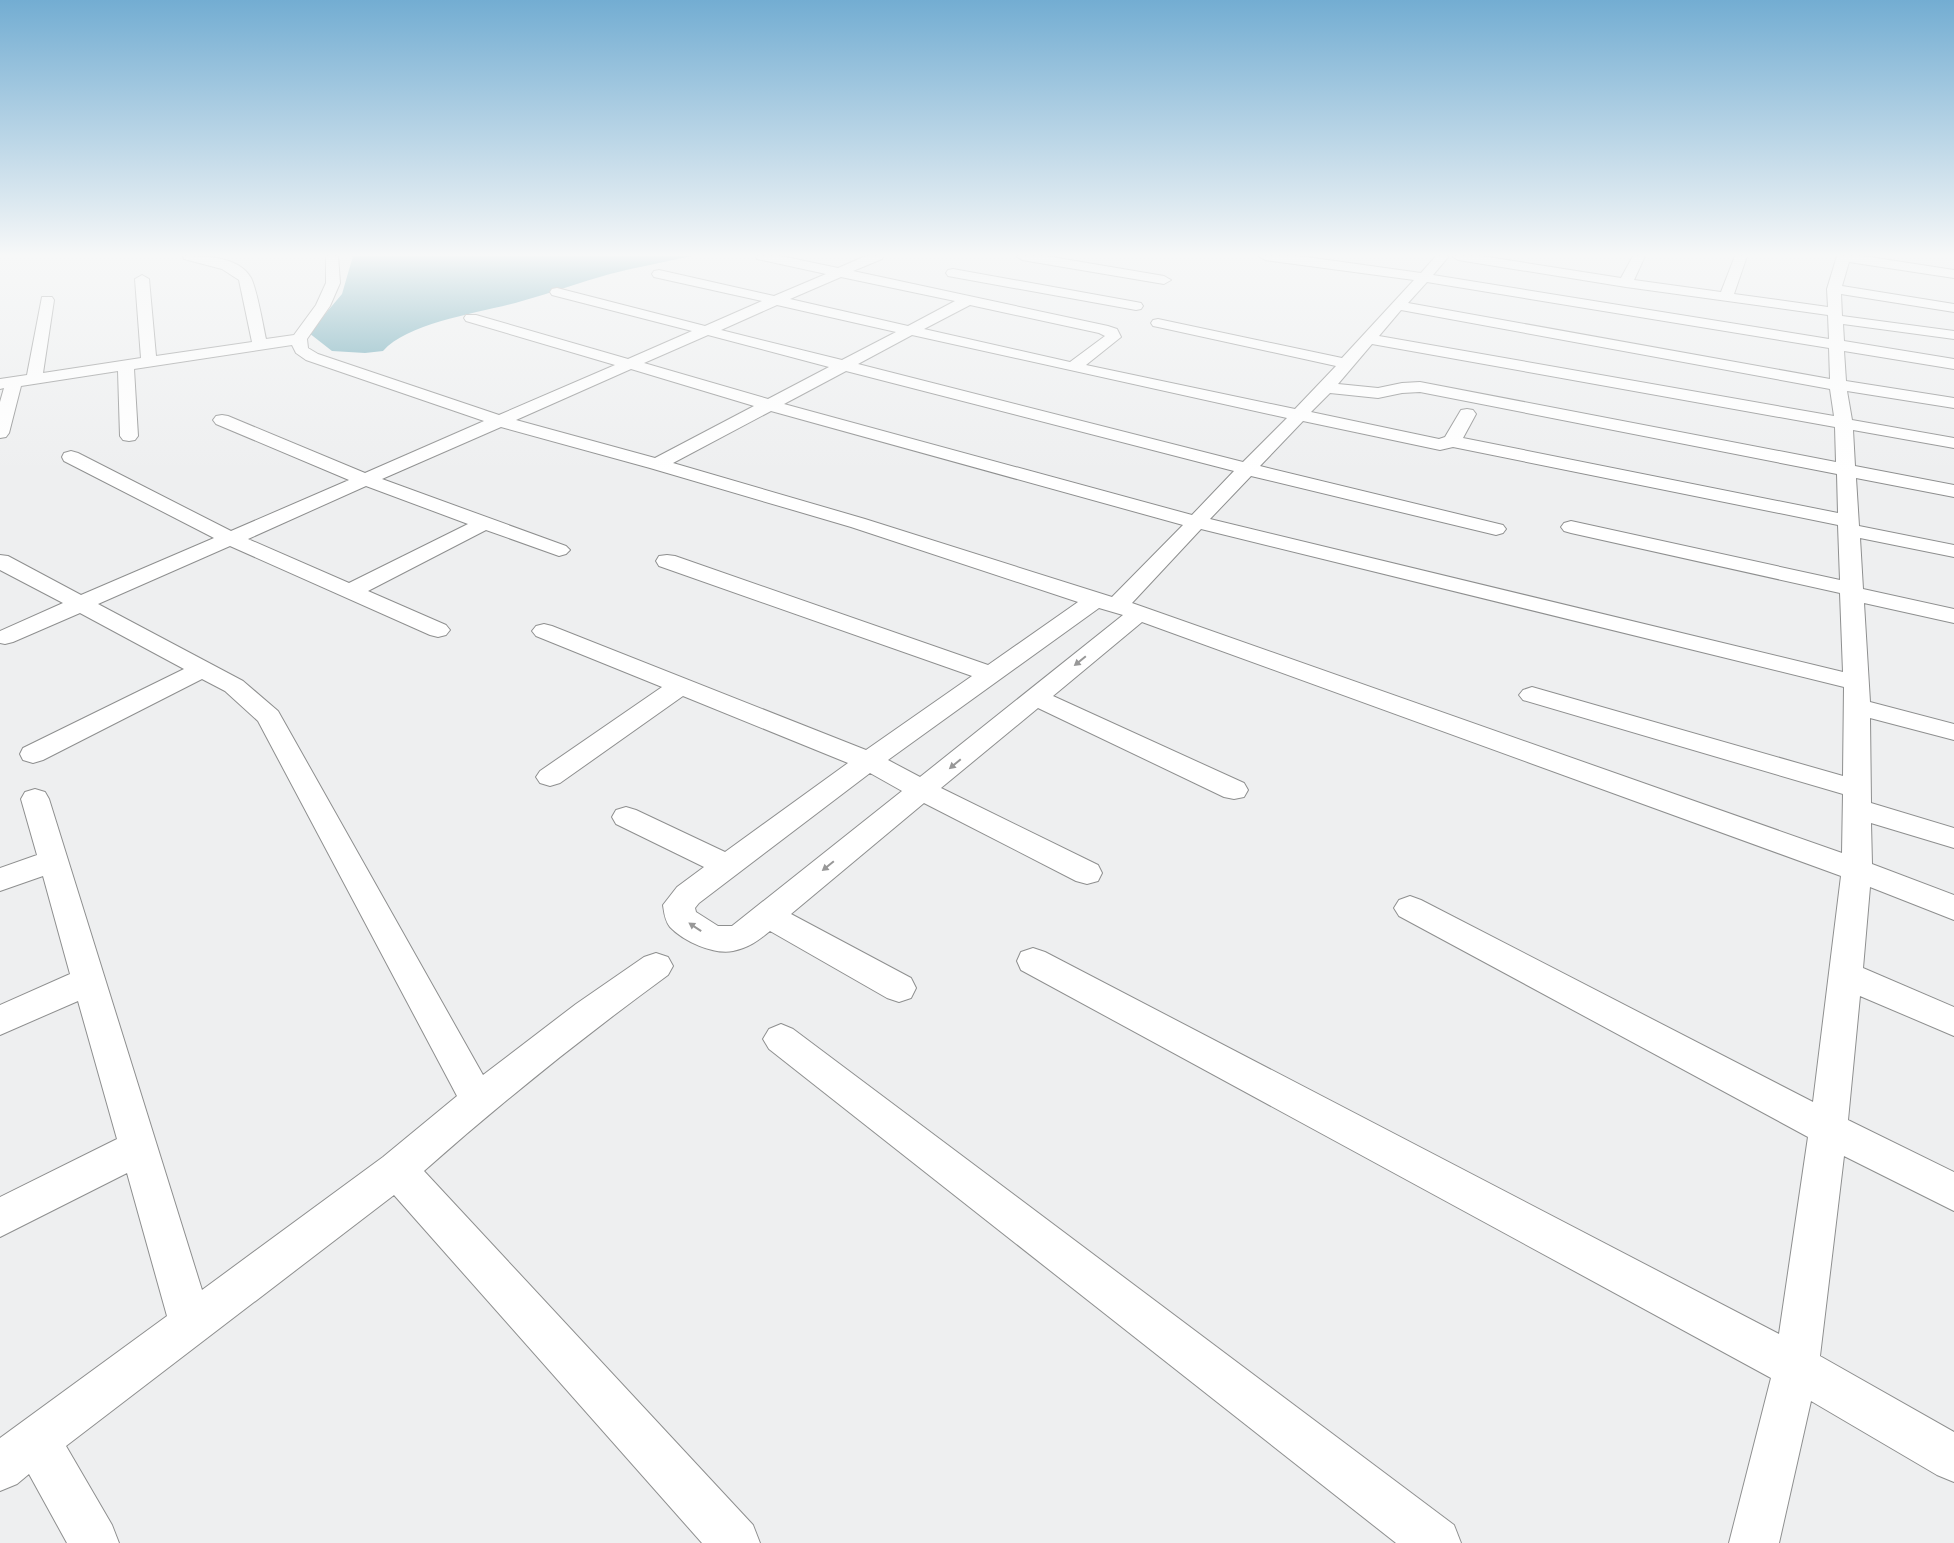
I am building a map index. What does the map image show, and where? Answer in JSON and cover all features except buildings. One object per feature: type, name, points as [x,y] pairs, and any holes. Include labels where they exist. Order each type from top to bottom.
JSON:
[{"type":"street","points":[[34,379],[42,328]]},
{"type":"street","points":[[146,328],[149,361]]},
{"type":"street","points":[[256,328],[260,345]]},
{"type":"street","points":[[307,328],[299,340],[301,350],[312,357],[500,421],[657,464],[858,523],[1094,600],[1117,605],[1856,870],[1954,908]]},
{"type":"street","points":[[506,328],[770,405],[1196,522],[1857,695],[1954,732]]},
{"type":"street","points":[[699,328],[1247,469],[1496,529]]},
{"type":"street","points":[[6,636],[712,328]]},
{"type":"street","points":[[899,328],[1297,416],[1440,445],[1452,441],[1848,525],[1954,551]]},
{"type":"street","points":[[657,464],[912,328]]},
{"type":"street","points":[[1073,367],[1113,337],[1112,332],[1098,328]]},
{"type":"street","points":[[1182,328],[1346,363]]},
{"type":"street","points":[[1117,605],[1326,387],[1379,328]]},
{"type":"street","points":[[1529,354],[1548,328]]},
{"type":"street","points":[[1597,328],[1838,385],[1954,403]]},
{"type":"street","points":[[1656,328],[1837,346],[1954,364]]},
{"type":"street","points":[[1754,1543],[1796,1367],[1828,1129],[1856,870],[1857,695],[1844,423],[1838,385],[1836,328]]},
{"type":"street","points":[[1910,328],[1954,335]]},
{"type":"street","points":[[1369,339],[1529,354],[1844,423],[1954,442]]},
{"type":"street","points":[[0,433],[7,383],[299,340]]},
{"type":"street","points":[[126,365],[128,436]]},
{"type":"street","points":[[1326,387],[1356,392],[1378,393],[1402,388],[1420,387],[1954,490]]},
{"type":"street","points":[[1452,441],[1467,414]]},
{"type":"street","points":[[222,420],[366,480],[559,550]]},
{"type":"street","points":[[71,457],[231,539],[438,630]]},
{"type":"street","points":[[350,591],[485,523]]},
{"type":"street","points":[[1571,527],[1954,616]]},
{"type":"street","points":[[0,561],[234,686],[269,717],[478,1100]]},
{"type":"street","points":[[667,561],[990,674]]},
{"type":"street","points":[[1094,600],[869,761],[688,895],[680,906],[681,918],[713,939],[727,941],[742,936],[923,791],[1139,613]]},
{"type":"street","points":[[1061,624],[1106,640]]},
{"type":"street","points":[[544,631],[869,761],[923,791],[1087,873]]},
{"type":"street","points":[[33,754],[201,670]]},
{"type":"street","points":[[550,777],[681,686]]},
{"type":"street","points":[[1532,695],[1857,799],[1954,838]]},
{"type":"street","points":[[1035,697],[1234,790]]},
{"type":"street","points":[[35,799],[191,1324]]},
{"type":"street","points":[[626,817],[728,866]]},
{"type":"street","points":[[0,880],[54,860]]},
{"type":"street","points":[[1410,908],[1828,1129],[1954,1192]]},
{"type":"street","points":[[767,915],[899,988]]},
{"type":"street","points":[[1032,961],[1796,1367],[1954,1458]]},
{"type":"street","points":[[94,1543],[18,1453],[397,1170],[478,1100],[588,1014],[656,966]]},
{"type":"street","points":[[1845,975],[1954,1022]]},
{"type":"street","points":[[0,1021],[89,981]]},
{"type":"street","points":[[781,1039],[1436,1543]]},
{"type":"street","points":[[0,1218],[139,1148]]},
{"type":"street","points":[[397,1170],[735,1543]]},
{"type":"water","points":[[313,328],[421,328],[395,341],[383,351],[365,353],[332,351],[309,333]]}]
